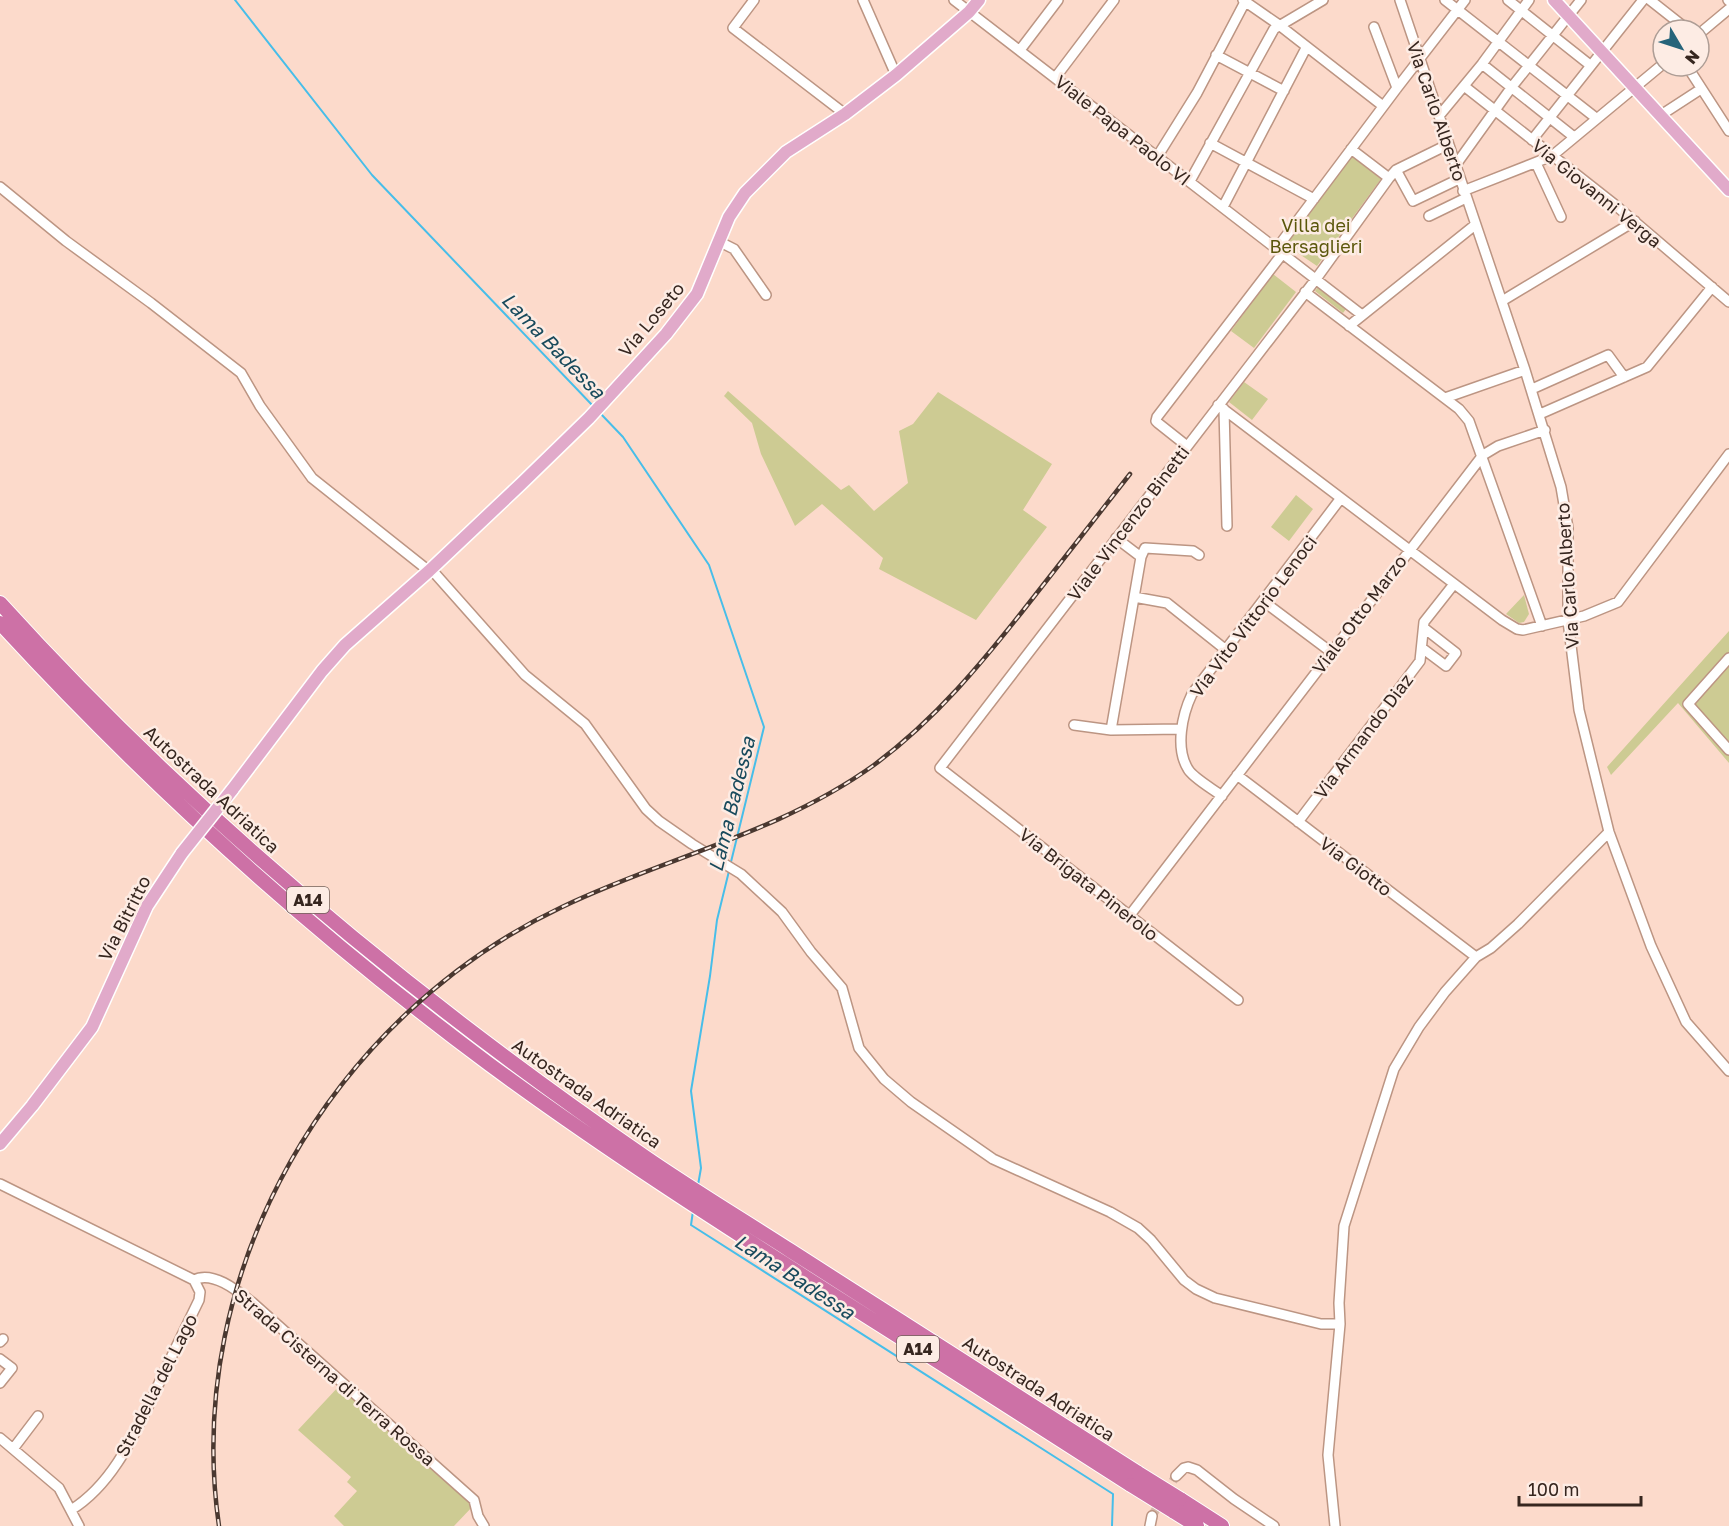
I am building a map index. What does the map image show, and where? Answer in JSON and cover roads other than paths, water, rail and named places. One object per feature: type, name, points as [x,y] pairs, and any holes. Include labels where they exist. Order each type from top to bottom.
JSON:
[{"type":"highway","name":"Autostrada Adriatica","points":[[0,603],[80,688],[182,788],[311,903],[412,987],[705,1213],[1131,1485],[1222,1526]]},
{"type":"highway","name":"Autostrada Adriatica","points":[[0,623],[48,675],[225,847],[314,924],[481,1058],[644,1165],[713,1201],[1138,1473],[1177,1505],[1197,1526]]},
{"type":"main road","name":"Via Loseto","points":[[334,657],[378,614],[430,570],[589,418],[666,334],[698,294],[718,241],[736,204],[764,172],[786,153],[845,114],[896,75],[965,16],[979,0]]},
{"type":"main road","points":[[1554,0],[1727,183]]},
{"type":"main road","name":"Via Bitritto","points":[[0,1143],[32,1106],[92,1027],[147,906],[182,853],[334,657]]},
{"type":"street","points":[[754,0],[733,28],[845,114]]},
{"type":"street","points":[[863,0],[896,75]]},
{"type":"street","points":[[1020,50],[1058,0]]},
{"type":"street","points":[[1054,78],[1114,0]]},
{"type":"street","points":[[1157,157],[1197,93],[1245,0],[1383,106]]},
{"type":"street","points":[[1190,182],[1274,29],[1323,0]]},
{"type":"street","points":[[1445,0],[1596,118]]},
{"type":"street","points":[[1186,446],[1156,421],[1157,417],[1280,251],[1314,199],[1351,149],[1466,0]]},
{"type":"street","points":[[1508,0],[1590,65]]},
{"type":"street","points":[[1440,116],[1529,0]]},
{"type":"street","points":[[1455,166],[1511,88],[1581,0]]},
{"type":"street","points":[[1532,140],[1642,0]]},
{"type":"street","points":[[1650,0],[1673,18]]},
{"type":"street","name":"Viale Papa Paolo VI","points":[[955,1],[965,16],[1020,50],[1362,315]]},
{"type":"street","name":"Via Carlo Alberto","points":[[1402,2],[1419,59],[1440,116],[1447,145],[1532,389],[1561,487],[1568,528],[1568,621],[1579,710],[1610,832],[1651,946],[1686,1022],[1729,1071]]},
{"type":"street","points":[[1711,24],[1729,9]]},
{"type":"street","points":[[1374,27],[1397,88]]},
{"type":"street","points":[[1223,207],[1306,48]]},
{"type":"street","points":[[1216,55],[1284,91]]},
{"type":"street","points":[[1482,64],[1574,136]]},
{"type":"street","points":[[1429,216],[1465,194],[1552,156],[1651,73]]},
{"type":"street","points":[[1695,78],[1729,131]]},
{"type":"street","name":"Via Giovanni Verga","points":[[1464,86],[1635,221],[1729,302]]},
{"type":"street","points":[[1661,115],[1701,88]]},
{"type":"street","points":[[1210,143],[1314,199]]},
{"type":"street","points":[[1447,145],[1396,170],[1413,201],[1459,178]]},
{"type":"street","points":[[1351,149],[1389,178]]},
{"type":"street","points":[[1536,163],[1561,217]]},
{"type":"street","name":"Viale Vincenzo Binetti","points":[[940,768],[1186,446],[1221,407],[1396,170]]},
{"type":"street","points":[[0,187],[66,241],[241,373],[260,406],[312,478],[430,570],[525,675],[585,724],[646,809],[684,838],[741,874],[782,912],[811,952],[842,988],[859,1048],[884,1079],[911,1102],[993,1159],[1110,1212],[1138,1228],[1184,1280],[1196,1289],[1215,1298],[1321,1324],[1340,1324]]},
{"type":"street","points":[[1502,301],[1635,221]]},
{"type":"street","points":[[1349,326],[1475,225]]},
{"type":"street","points":[[718,241],[734,249],[766,295]]},
{"type":"street","points":[[1540,414],[1647,368],[1712,287]]},
{"type":"street","points":[[1305,292],[1459,409],[1469,421],[1542,626]]},
{"type":"street","points":[[1532,389],[1608,355],[1624,377]]},
{"type":"street","points":[[1445,398],[1525,370]]},
{"type":"street","points":[[1221,407],[1517,629],[1568,621],[1618,602],[1729,454]]},
{"type":"street","points":[[1221,407],[1227,526]]},
{"type":"street","points":[[1483,455],[1498,446],[1545,430]]},
{"type":"street","name":"Viale Otto Marzo","points":[[1130,915],[1483,455]]},
{"type":"street","name":"Via Vito Vittorio Lenoci","points":[[1222,796],[1189,772],[1183,753],[1181,729],[1185,710],[1192,694],[1341,498]]},
{"type":"street","points":[[1116,538],[1141,557]]},
{"type":"street","points":[[1111,730],[1141,557],[1145,548],[1193,550],[1199,555]]},
{"type":"street","name":"Via Armando Diaz","points":[[1298,822],[1420,661],[1424,622],[1454,584]]},
{"type":"street","points":[[1134,597],[1167,603],[1226,650]]},
{"type":"street","points":[[1263,601],[1331,652]]},
{"type":"street","points":[[1422,648],[1446,666],[1456,652],[1424,628]]},
{"type":"street","points":[[1729,658],[1688,704],[1729,750]]},
{"type":"street","points":[[1074,725],[1111,730],[1181,729]]},
{"type":"street","points":[[1721,741],[1729,732]]},
{"type":"street","name":"Via Brigata Pinerolo","points":[[940,768],[1238,1000]]},
{"type":"street","name":"Via Giotto","points":[[1237,775],[1476,957]]},
{"type":"street","points":[[1335,1526],[1328,1455],[1340,1324],[1339,1303],[1344,1226],[1394,1069],[1419,1027],[1476,957],[1491,948],[1518,924],[1610,832]]},
{"type":"street","name":"Strada Cisterna di Terra Rossa","points":[[0,1184],[194,1280],[198,1277],[206,1278],[234,1288],[474,1500],[478,1516],[484,1526]]},
{"type":"street","name":"Stradella del Lago","points":[[71,1510],[84,1502],[110,1474],[126,1450],[199,1300],[200,1292],[194,1280]]},
{"type":"street","points":[[0,1359],[12,1368],[0,1383]]},
{"type":"street","points":[[13,1449],[38,1416]]},
{"type":"street","points":[[0,1438],[59,1488],[79,1526]]},
{"type":"street","points":[[1176,1476],[1184,1468],[1197,1470],[1274,1526]]},
{"type":"waterway","name":"Lama Badessa","points":[[235,0],[372,175],[594,407]]},
{"type":"waterway","name":"Lama Badessa","points":[[600,413],[623,437],[709,565],[764,727],[730,866]]},
{"type":"waterway","name":"Lama Badessa","points":[[698,1185],[701,1168],[691,1091],[717,920],[729,871]]},
{"type":"waterway","name":"Lama Badessa","points":[[693,1211],[691,1225],[1113,1494],[1112,1526]]},
{"type":"tunnel","points":[[1152,1516],[1176,1476]]},
{"type":"railway","points":[[219,1526],[214,1431],[225,1337],[251,1247],[290,1162],[343,1084],[406,1014],[480,954],[562,907],[601,889],[761,827],[799,809],[837,789],[896,748],[937,710],[975,669],[1130,474]]},
{"type":"park label","name":"Villa dei Bersaglieri","points":[[1316,235]]}]
